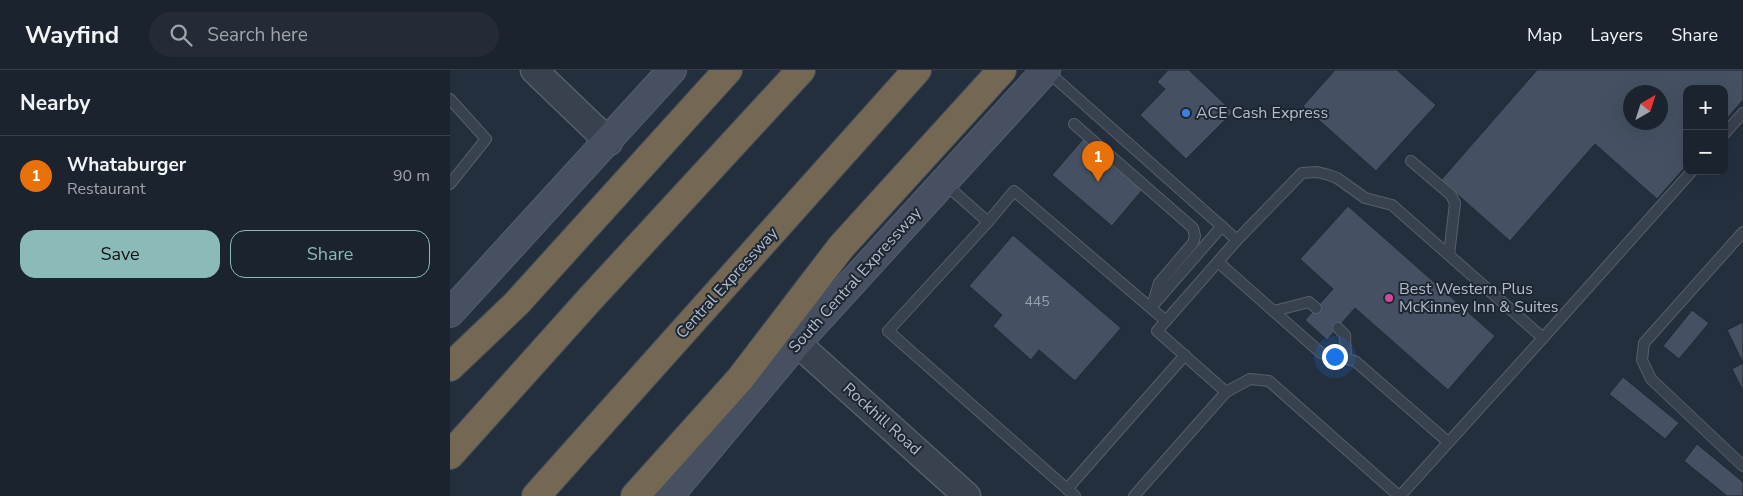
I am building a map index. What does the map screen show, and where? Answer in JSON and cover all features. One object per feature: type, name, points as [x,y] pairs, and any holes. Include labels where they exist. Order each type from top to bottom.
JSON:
[{"type":"highway","points":[[450,367],[517,303],[728,70]]},
{"type":"highway","points":[[450,455],[800,70]]},
{"type":"highway","name":"Central Expressway","points":[[536,496],[917,70]]},
{"type":"highway","points":[[635,496],[740,379],[841,247],[1002,70]]},
{"type":"main road","points":[[450,313],[609,142],[672,70]]},
{"type":"main road","name":"South Central Expressway","points":[[669,496],[797,343],[1046,70]]},
{"type":"street","points":[[534,70],[609,142]]},
{"type":"street","name":"Rockhill Road","points":[[797,343],[967,496]]},
{"type":"lane","points":[[1046,70],[1237,240]]},
{"type":"lane","points":[[450,99],[486,139],[450,184]]},
{"type":"lane","points":[[1728,130],[1743,113]]},
{"type":"lane","points":[[1074,124],[1192,228],[1195,236],[1193,243],[1159,283],[1151,307]]},
{"type":"lane","points":[[1411,161],[1452,196],[1455,203],[1449,255]]},
{"type":"lane","points":[[1226,392],[1158,331],[1237,240],[1302,173],[1317,172],[1338,178],[1365,198],[1392,205],[1542,338]]},
{"type":"lane","points":[[1134,496],[1226,392],[1250,379],[1269,381],[1399,496],[1688,175]]},
{"type":"lane","points":[[943,183],[988,222]]},
{"type":"lane","points":[[1166,321],[1014,191],[888,331],[1071,493],[1184,355]]},
{"type":"lane","points":[[1151,307],[1222,226]]},
{"type":"lane","points":[[1743,232],[1644,343],[1642,360],[1651,379],[1743,466]]},
{"type":"lane","points":[[1218,262],[1321,353],[1355,362],[1448,442]]},
{"type":"lane","points":[[1274,311],[1309,302],[1316,308]]},
{"type":"lane","points":[[1338,328],[1345,335],[1346,359]]},
{"type":"building","name":"ACE Cash Express","points":[[1168,70],[1189,70],[1233,112],[1186,159],[1140,115],[1165,89],[1157,82]]},
{"type":"building","points":[[1335,70],[1397,70],[1436,105],[1376,171],[1303,106]]},
{"type":"building","points":[[1537,70],[1743,70],[1743,100],[1728,117],[1728,85],[1683,85],[1683,170],[1657,199],[1595,144],[1510,241],[1441,180]]},
{"type":"building","points":[[1084,138],[1143,189],[1112,226],[1052,175]]},
{"type":"building","name":"Best Western Plus McKinney Inn & Suites","points":[[1348,206],[1495,336],[1448,390],[1355,308],[1327,340],[1305,320],[1333,289],[1300,259]]},
{"type":"building","points":[[1013,235],[1121,328],[1075,381],[1039,350],[1031,360],[993,326],[1002,315],[969,286]]},
{"type":"building","points":[[1692,310],[1709,323],[1679,359],[1663,346]]},
{"type":"building","points":[[1743,322],[1743,363],[1727,330]]},
{"type":"building","points":[[1743,363],[1743,391],[1732,369]]},
{"type":"building","points":[[1623,377],[1679,423],[1665,439],[1609,394]]},
{"type":"building","points":[[1697,444],[1743,482],[1743,496],[1727,496],[1684,461]]},
{"type":"place","name":"ACE Cash Express","points":[[1186,113]]},
{"type":"place","name":"Whataburger","points":[[1098,182]]},
{"type":"place","name":"Best Western Plus McKinney Inn & Suites","points":[[1389,298]]}]
